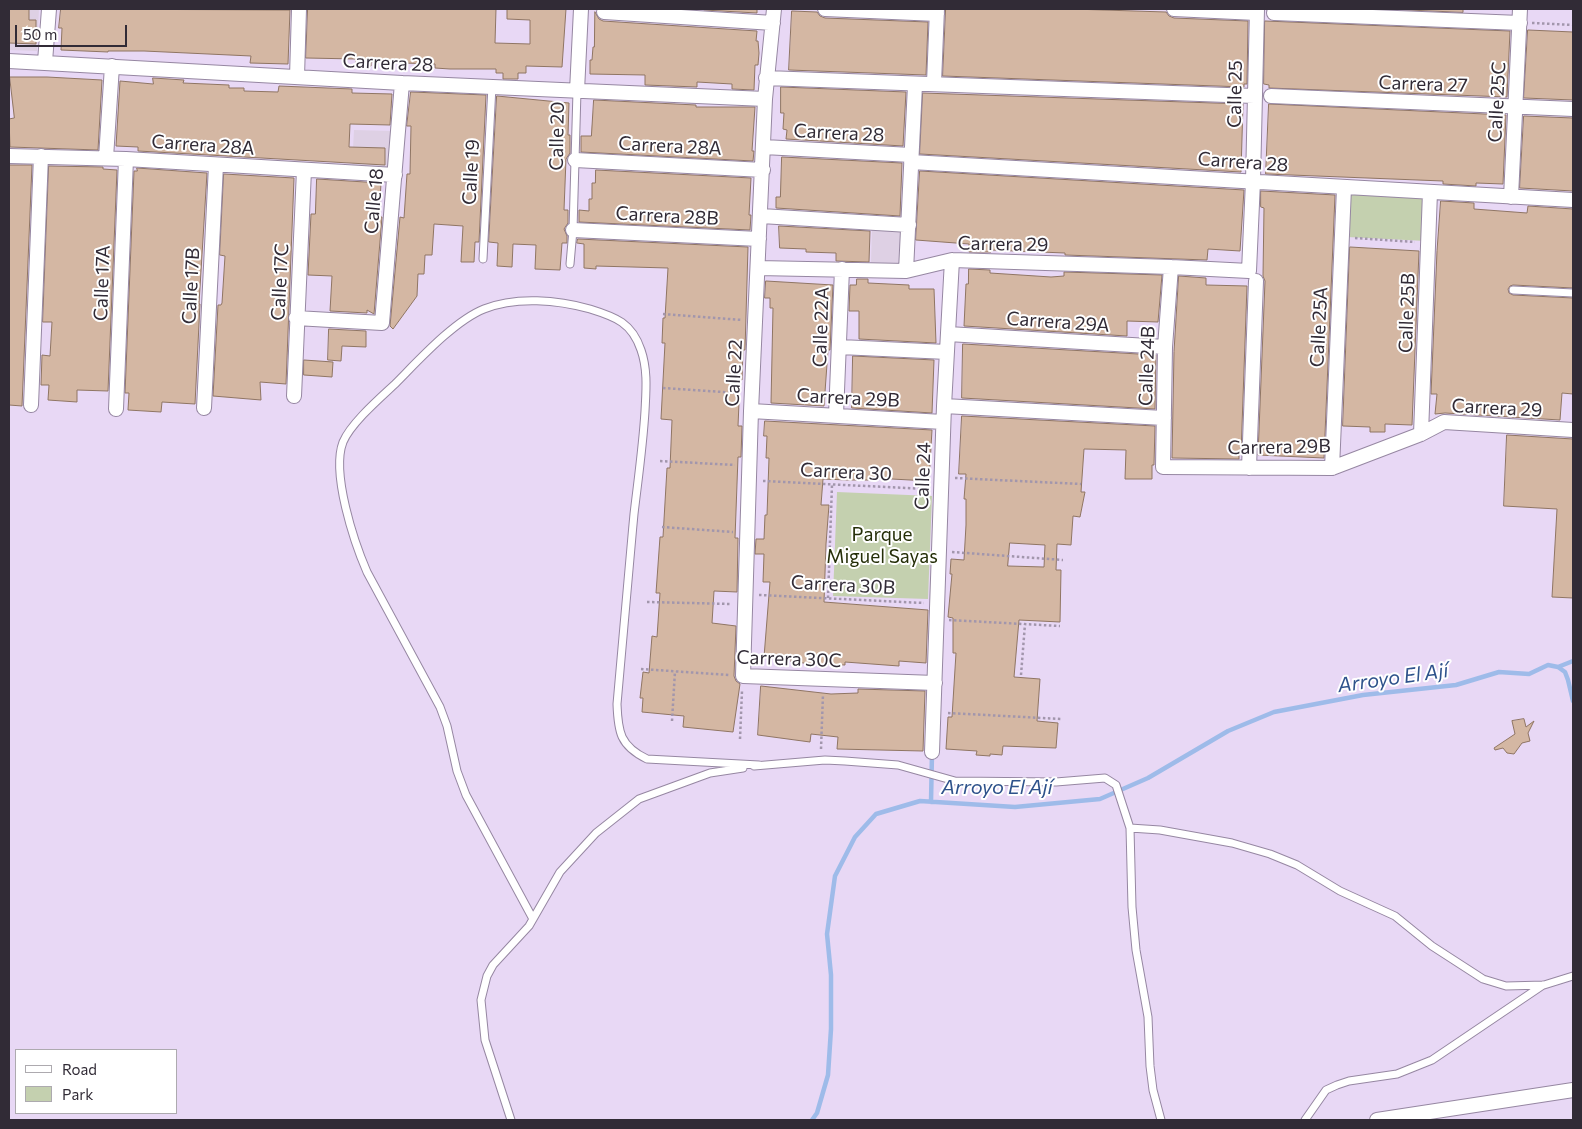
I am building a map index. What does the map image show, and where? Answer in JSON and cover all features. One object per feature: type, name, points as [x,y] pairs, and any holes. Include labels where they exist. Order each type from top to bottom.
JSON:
[{"type":"street","points":[[45,62],[48,9]]},
{"type":"street","points":[[297,77],[299,9]]},
{"type":"street","name":"Calle 20","points":[[576,91],[581,9]]},
{"type":"street","points":[[825,9],[937,11],[934,83]]},
{"type":"street","points":[[1174,9],[1257,11]]},
{"type":"street","name":"Calle 25","points":[[1248,468],[1257,11]]},
{"type":"street","points":[[604,12],[774,16]]},
{"type":"street","points":[[1274,13],[1520,16]]},
{"type":"street","name":"Calle 22","points":[[743,676],[751,411],[765,99],[774,16]]},
{"type":"street","name":"Calle 25C","points":[[1511,197],[1520,16]]},
{"type":"street","name":"Carrera 28","points":[[9,61],[297,77],[765,99]]},
{"type":"street","points":[[106,158],[112,66]]},
{"type":"street","points":[[766,78],[915,85],[934,83],[1254,96]]},
{"type":"street","name":"Calle 18","points":[[296,318],[382,323],[402,82]]},
{"type":"street","points":[[906,271],[915,85]]},
{"type":"street","name":"Carrera 27","points":[[1271,96],[1573,110]]},
{"type":"street","name":"Carrera 28","points":[[764,147],[1344,188],[1573,200]]},
{"type":"street","name":"Carrera 28A","points":[[9,156],[106,158],[395,175]]},
{"type":"street","points":[[31,405],[41,156]]},
{"type":"street","name":"Calle 17A","points":[[116,409],[126,159]]},
{"type":"street","name":"Carrera 28A","points":[[575,160],[763,170]]},
{"type":"street","name":"Calle 17B","points":[[204,408],[216,165]]},
{"type":"street","name":"Calle 17C","points":[[294,396],[304,170]]},
{"type":"street","name":"Calle 25A","points":[[1332,468],[1344,188]]},
{"type":"street","name":"Calle 25B","points":[[1421,434],[1430,192]]},
{"type":"street","points":[[760,216],[909,225]]},
{"type":"street","name":"Carrera 28B","points":[[573,230],[759,239]]},
{"type":"street","name":"Carrera 29","points":[[758,268],[906,271],[952,260],[1171,267],[1252,276]]},
{"type":"street","name":"Calle 24","points":[[932,752],[943,422],[952,260]]},
{"type":"street","name":"Calle 24B","points":[[1163,467],[1165,347],[1171,267]]},
{"type":"street","name":"Calle 22A","points":[[836,416],[842,269]]},
{"type":"street","name":"Carrera 29A","points":[[948,334],[1165,347]]},
{"type":"street","points":[[840,347],[947,352]]},
{"type":"street","points":[[944,406],[1164,418]]},
{"type":"street","name":"Carrera 29B","points":[[751,411],[943,422]]},
{"type":"street","name":"Carrera 29","points":[[1421,434],[1444,422],[1573,430]]},
{"type":"street","name":"Carrera 29B","points":[[1163,467],[1332,468],[1421,434]]},
{"type":"street","name":"Carrera 30C","points":[[743,676],[935,683]]},
{"type":"street","points":[[1377,1120],[1573,1090]]},
{"type":"lane","name":"Calle 19","points":[[483,259],[492,86]]},
{"type":"lane","name":"Calle 20","points":[[570,264],[573,230],[576,91]]},
{"type":"lane","points":[[1514,290],[1573,293]]},
{"type":"lane","points":[[534,919],[466,795],[457,771],[444,717],[367,572],[342,493],[341,457],[343,442],[360,418],[433,346],[472,315],[485,308],[499,305],[526,300],[545,301],[582,307],[614,316],[625,323],[635,336],[641,350],[645,368],[646,386],[644,429],[617,704],[621,736],[627,747],[646,760],[759,765]]},
{"type":"lane","points":[[510,1120],[485,1040],[481,1000],[487,976],[493,964],[530,926],[560,872],[596,833],[639,799],[710,773],[759,765],[832,760],[898,765],[956,780],[973,782],[1024,780],[1056,782],[1105,778],[1116,785],[1130,828],[1132,906],[1136,950],[1148,1017],[1150,1066],[1161,1120]]},
{"type":"lane","points":[[1130,828],[1160,830],[1223,841],[1270,854],[1297,865],[1340,891],[1394,916],[1432,946],[1483,979],[1506,986],[1544,985],[1573,976]]},
{"type":"lane","points":[[1305,1120],[1326,1090],[1336,1084],[1397,1074],[1432,1060],[1544,985]]},
{"type":"path","points":[[1520,16],[1573,25]]},
{"type":"path","points":[[1342,238],[1428,243]]},
{"type":"path","points":[[663,314],[756,321]]},
{"type":"path","points":[[663,388],[752,394]]},
{"type":"path","points":[[660,461],[749,466]]},
{"type":"path","name":"Carrera 30","points":[[749,481],[832,485],[1081,484]]},
{"type":"path","points":[[828,598],[832,485]]},
{"type":"path","points":[[662,527],[747,532]]},
{"type":"path","points":[[940,551],[1063,560]]},
{"type":"path","name":"Carrera 30B","points":[[647,602],[828,598],[938,603]]},
{"type":"path","points":[[937,620],[1060,626]]},
{"type":"path","points":[[1022,674],[1025,624]]},
{"type":"path","name":"Carrera 30C","points":[[641,669],[743,676]]},
{"type":"path","points":[[672,721],[676,671]]},
{"type":"path","points":[[740,739],[743,676]]},
{"type":"path","points":[[821,749],[824,680]]},
{"type":"path","points":[[934,712],[1061,719]]},
{"type":"shaded area","points":[[9,9],[39,9],[37,51],[9,50]]},
{"type":"shaded area","points":[[354,130],[391,131],[389,169],[352,167]]},
{"type":"shaded area","points":[[872,228],[903,228],[902,264],[871,263]]},
{"type":"green space","points":[[1350,190],[1427,196],[1426,241],[1347,237]]},
{"type":"green space","name":"Parque Miguel Sayas","points":[[837,492],[932,496],[928,599],[833,596]]},
{"type":"building","points":[[9,9],[29,9],[29,20],[36,20],[36,44],[9,43]]},
{"type":"building","points":[[61,9],[290,10],[288,64],[250,63],[251,56],[144,51],[61,50],[62,28],[59,28]]},
{"type":"building","points":[[308,9],[496,9],[495,43],[530,44],[530,20],[507,19],[507,9],[566,9],[562,67],[526,66],[526,73],[518,73],[518,79],[503,79],[503,73],[496,73],[496,69],[450,69],[435,68],[435,64],[371,62],[371,66],[356,66],[356,59],[306,58]]},
{"type":"building","points":[[757,9],[757,13],[704,10]]},
{"type":"building","points":[[946,9],[1072,9],[1166,12],[1174,18],[1248,21],[1247,84],[1244,84],[1244,87],[943,76]]},
{"type":"building","points":[[1385,9],[1463,9],[1463,12]]},
{"type":"building","points":[[792,11],[817,12],[825,18],[928,22],[926,75],[789,70]]},
{"type":"building","points":[[595,12],[599,19],[603,21],[757,31],[756,41],[758,41],[759,53],[758,65],[755,65],[754,90],[732,89],[732,84],[697,82],[697,87],[645,85],[645,75],[590,74],[590,60],[592,60],[594,47]]},
{"type":"building","points":[[1265,21],[1510,31],[1507,97],[1269,88],[1269,85],[1264,84]]},
{"type":"building","points":[[1528,30],[1573,32],[1573,100],[1524,98]]},
{"type":"building","points":[[10,77],[102,80],[98,150],[10,147],[9,119],[14,118]]},
{"type":"building","points":[[153,78],[184,80],[183,83],[229,85],[229,88],[244,88],[244,91],[278,92],[279,86],[352,89],[352,93],[392,94],[390,125],[350,124],[349,147],[385,148],[385,165],[138,151],[138,147],[116,146],[120,81],[153,84]]},
{"type":"building","points":[[781,87],[906,92],[903,146],[786,139],[787,130],[783,129],[784,113],[781,113]]},
{"type":"building","points":[[411,92],[486,95],[479,242],[475,242],[474,262],[461,262],[463,226],[434,224],[432,255],[425,255],[424,274],[418,274],[417,296],[393,329],[390,326],[400,217],[404,218],[407,174],[410,174],[411,126],[407,126]]},
{"type":"building","points":[[923,93],[1243,104],[1241,172],[920,154]]},
{"type":"building","points":[[497,96],[569,103],[568,135],[570,135],[570,153],[566,159],[564,210],[568,210],[568,223],[564,229],[567,243],[562,243],[560,270],[535,269],[536,245],[513,244],[512,267],[497,266],[498,243],[489,242]]},
{"type":"building","points":[[594,100],[696,105],[696,107],[755,107],[753,161],[581,152],[581,136],[591,136]]},
{"type":"building","points":[[1269,104],[1506,115],[1503,184],[1476,183],[1476,186],[1443,184],[1443,181],[1266,174]]},
{"type":"building","points":[[1524,116],[1573,118],[1573,191],[1520,188]]},
{"type":"building","points":[[782,157],[902,163],[900,216],[776,208],[776,197],[780,197]]},
{"type":"building","points":[[9,165],[32,165],[22,406],[9,405]]},
{"type":"building","points":[[49,166],[103,167],[103,169],[117,170],[108,391],[77,390],[77,402],[48,400],[49,385],[41,385],[42,355],[50,356],[52,322],[43,322]]},
{"type":"building","points":[[137,168],[207,173],[195,404],[162,402],[161,412],[128,410],[129,393],[125,393],[134,171],[137,171]]},
{"type":"building","points":[[596,170],[751,178],[750,230],[579,222],[579,210],[589,211],[589,199],[592,199],[592,183],[595,183]]},
{"type":"building","points":[[920,171],[1244,190],[1240,251],[1208,249],[1207,260],[1065,255],[1065,253],[991,250],[991,252],[969,252],[969,244],[916,240]]},
{"type":"building","points":[[224,174],[294,178],[286,384],[260,382],[261,400],[213,396],[218,305],[222,303],[225,256],[220,255]]},
{"type":"building","points":[[317,179],[381,183],[379,217],[382,217],[374,314],[367,310],[367,313],[330,311],[332,276],[308,275],[311,214],[315,214]]},
{"type":"building","points":[[1261,191],[1335,195],[1324,458],[1258,455],[1265,281],[1263,276],[1264,208],[1261,207]]},
{"type":"building","points":[[1441,201],[1474,203],[1474,209],[1527,213],[1528,206],[1573,209],[1573,288],[1513,285],[1508,289],[1509,293],[1513,295],[1573,298],[1573,394],[1562,393],[1560,420],[1435,414],[1437,394],[1431,394]]},
{"type":"building","points":[[779,226],[870,231],[869,262],[836,261],[836,253],[806,252],[806,249],[780,248]]},
{"type":"building","points":[[578,239],[748,247],[745,350],[743,350],[742,380],[740,380],[738,426],[742,426],[741,457],[738,457],[735,538],[738,538],[737,592],[714,591],[712,623],[736,626],[734,676],[740,684],[733,732],[683,727],[684,716],[642,712],[643,698],[640,698],[643,672],[649,673],[652,636],[657,637],[660,593],[656,593],[660,537],[663,537],[667,468],[670,468],[672,420],[661,419],[665,343],[662,343],[663,318],[665,318],[668,268],[596,266],[596,269],[584,268],[584,244],[577,243]]},
{"type":"building","points":[[1350,247],[1419,251],[1412,425],[1385,424],[1385,432],[1370,432],[1370,427],[1343,426]]},
{"type":"building","points":[[969,269],[990,270],[990,273],[1051,277],[1064,276],[1064,272],[1162,275],[1158,322],[1127,321],[1127,336],[964,326],[966,284],[968,284]]},
{"type":"building","points":[[1179,276],[1206,278],[1206,285],[1247,286],[1241,454],[1239,454],[1239,459],[1172,458],[1174,352]]},
{"type":"building","points":[[857,279],[868,279],[868,283],[909,285],[909,289],[934,289],[936,343],[859,339],[859,311],[849,311],[850,285],[856,285]]},
{"type":"building","points":[[766,281],[833,285],[830,350],[828,350],[824,406],[771,403],[773,308],[770,308],[770,298],[765,298]]},
{"type":"building","points":[[329,329],[366,331],[366,347],[342,346],[341,361],[328,360]]},
{"type":"building","points":[[963,344],[1156,355],[1155,409],[962,398]]},
{"type":"building","points":[[853,356],[934,360],[932,413],[852,408]]},
{"type":"building","points":[[304,360],[333,362],[332,377],[304,375]]},
{"type":"building","points":[[962,416],[1155,426],[1152,479],[1125,479],[1126,450],[1084,449],[1081,492],[1085,492],[1080,517],[1073,516],[1071,545],[1057,544],[1056,570],[1061,570],[1060,622],[1019,620],[1014,677],[1040,679],[1037,721],[1058,723],[1056,748],[1003,746],[1002,755],[990,754],[990,756],[976,755],[977,751],[946,749],[948,717],[952,717],[956,653],[953,653],[953,618],[948,617],[952,574],[950,574],[951,559],[964,560],[966,525],[966,499],[964,499],[966,474],[959,474]],"holes":[[[1010,543],[1045,545],[1044,567],[1008,566]]]},
{"type":"building","points":[[765,421],[932,430],[929,481],[873,478],[873,480],[823,479],[821,505],[829,505],[824,602],[928,610],[926,663],[899,661],[899,666],[845,662],[845,665],[817,664],[791,662],[791,659],[764,657],[770,582],[763,582],[764,554],[755,554],[756,539],[764,539],[765,515],[767,515],[769,458],[766,458],[767,436],[764,436]]},
{"type":"building","points":[[1507,435],[1573,439],[1573,598],[1552,597],[1557,509],[1504,506]]},
{"type":"building","points":[[761,686],[831,694],[858,693],[858,689],[925,691],[923,751],[837,749],[838,737],[811,734],[810,742],[758,735]]},
{"type":"building","points":[[1524,719],[1526,727],[1534,721],[1528,733],[1530,741],[1522,743],[1514,754],[1507,753],[1503,748],[1495,750],[1494,748],[1515,734],[1512,721]]},
{"type":"waterway","points":[[1558,667],[1573,661]]},
{"type":"waterway","name":"Arroyo El Ají","points":[[812,1120],[817,1113],[828,1075],[831,1029],[831,975],[827,934],[835,876],[855,837],[876,814],[920,801],[1015,807],[1100,799],[1148,778],[1228,731],[1274,712],[1363,695],[1456,685],[1499,672],[1529,674],[1548,665],[1558,667],[1565,672],[1573,701]]},
{"type":"waterway","points":[[931,802],[932,753]]}]
